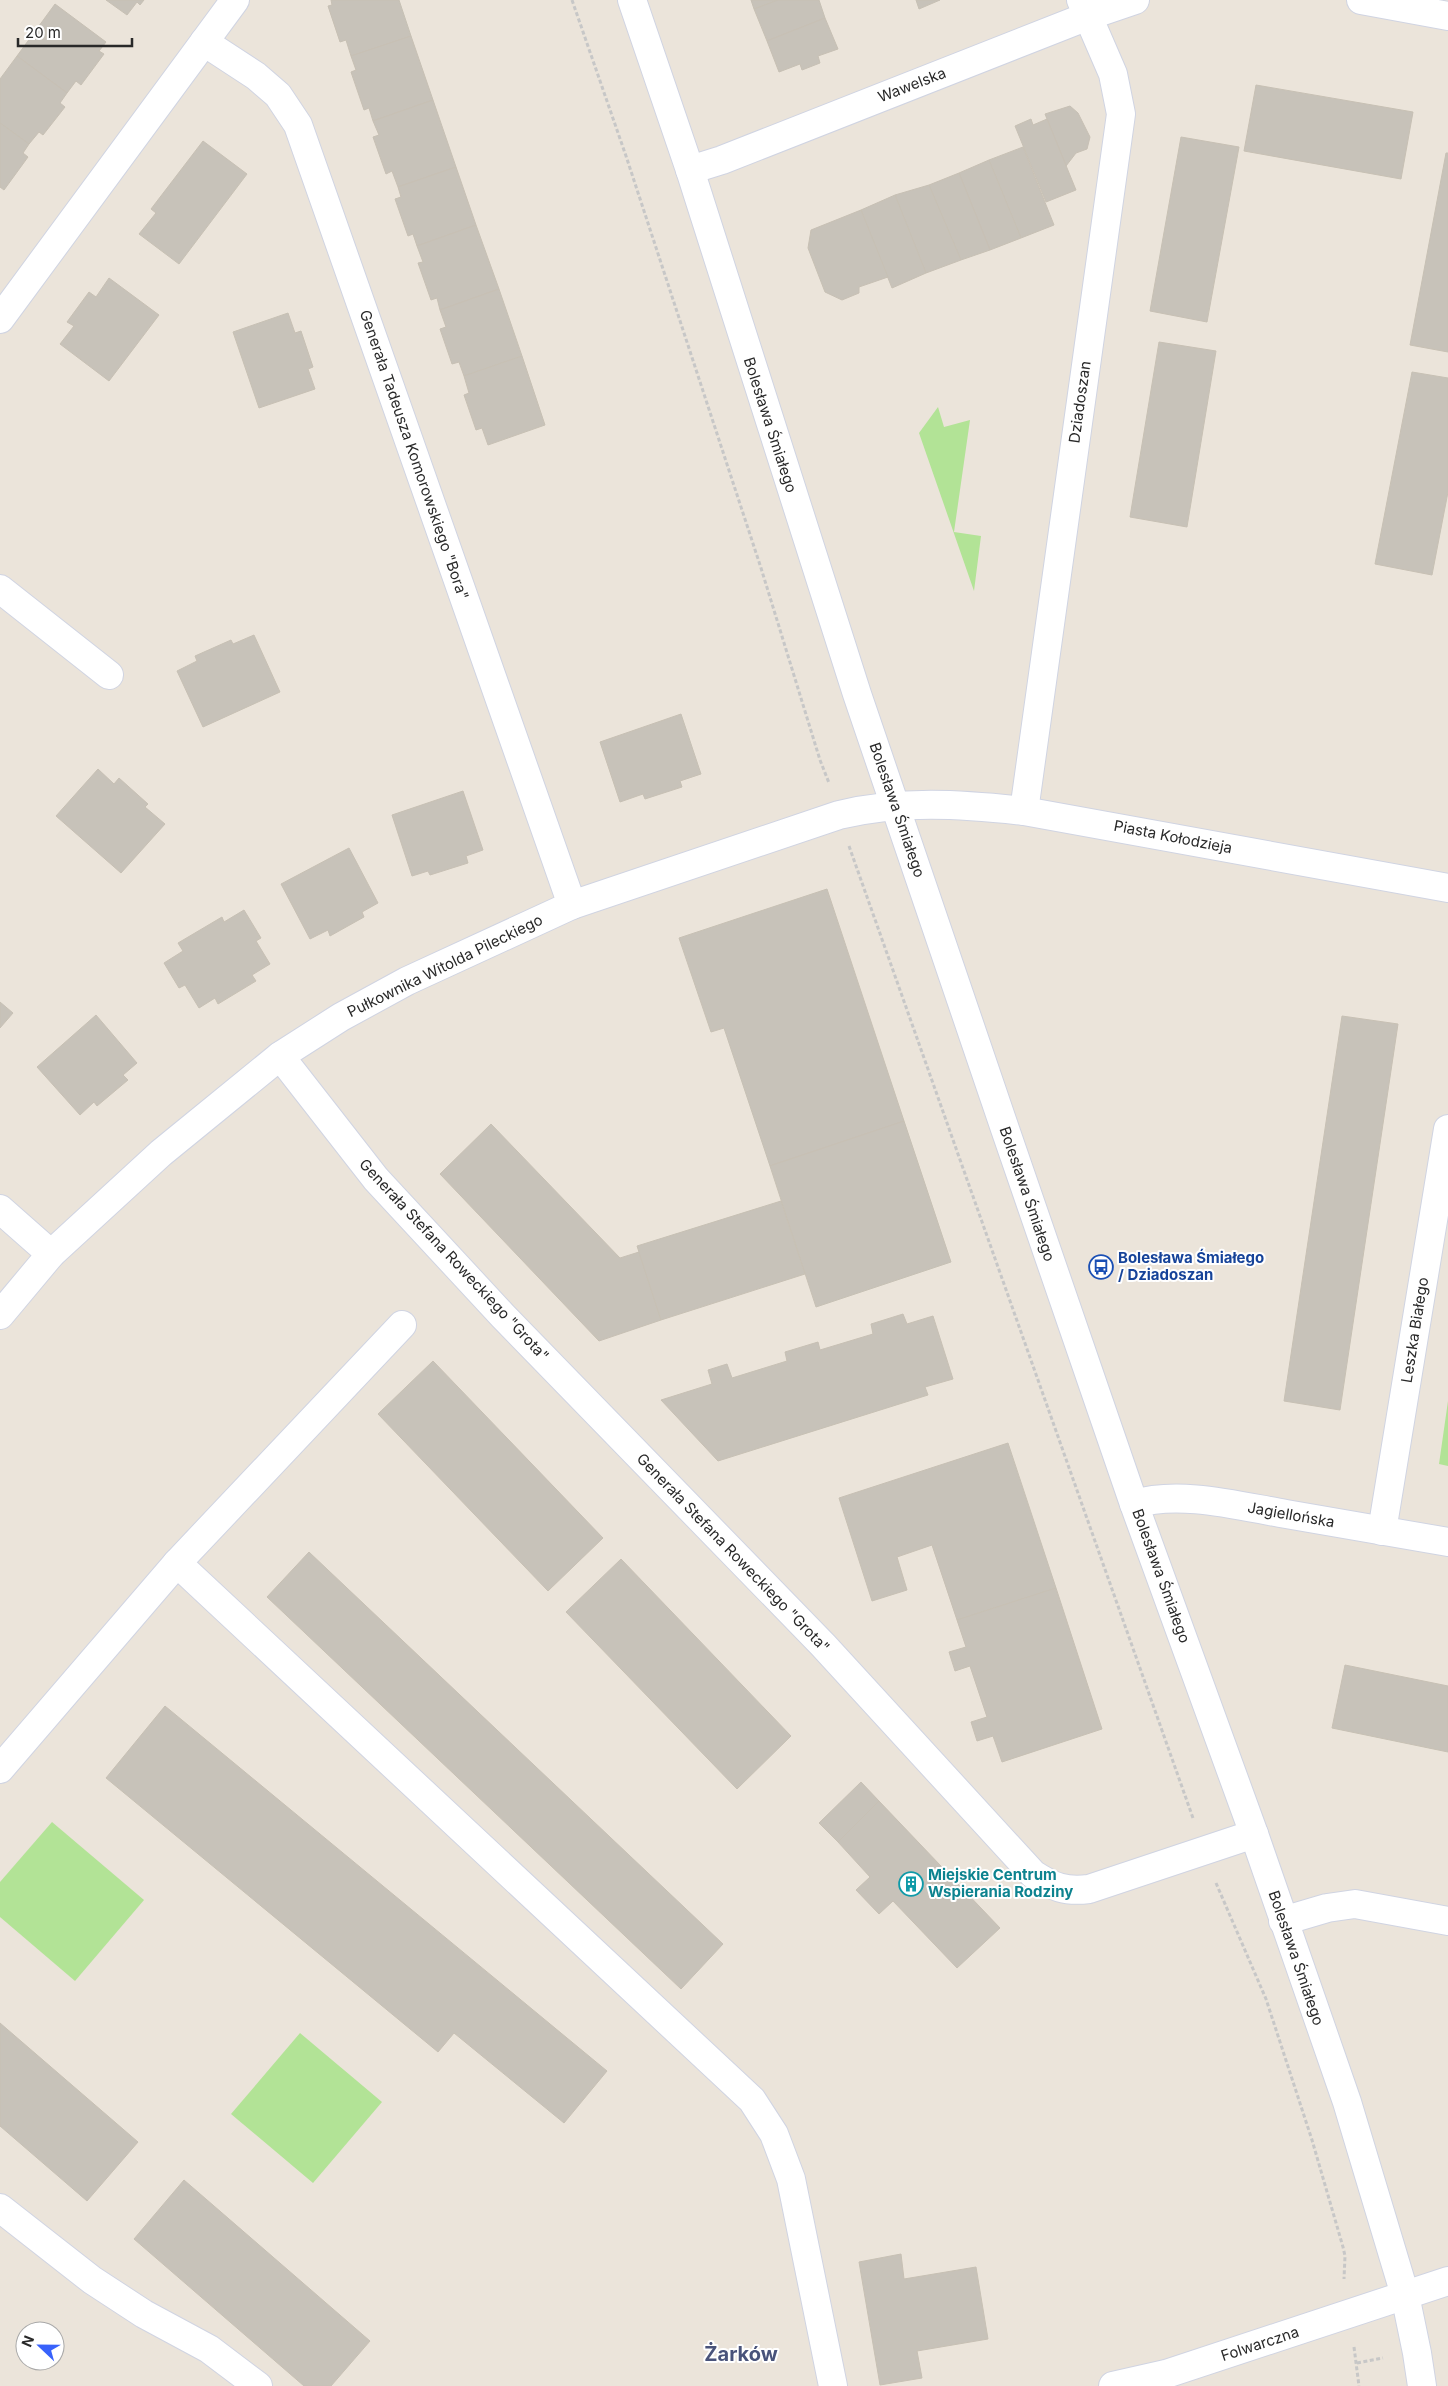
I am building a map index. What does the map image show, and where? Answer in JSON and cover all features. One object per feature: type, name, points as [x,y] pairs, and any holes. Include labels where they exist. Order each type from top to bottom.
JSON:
[{"type":"street","points":[[0,319],[235,0]]},
{"type":"street","name":"Bolesława Śmiałego","points":[[632,0],[690,170],[816,569],[895,806],[1134,1504],[1254,1834],[1347,2102],[1405,2295],[1422,2386]]},
{"type":"street","name":"Wawelska","points":[[690,170],[722,160],[1085,8],[1135,0]]},
{"type":"street","points":[[1361,0],[1443,10]]},
{"type":"street","name":"Dziadoszan","points":[[1024,811],[1121,114],[1113,74],[1085,8]]},
{"type":"street","name":"Generała Tadeusza Komorowskiego \"Bora\"","points":[[204,42],[256,76],[278,95],[298,124],[572,905]]},
{"type":"street","points":[[0,589],[109,675]]},
{"type":"street","name":"Piasta Kołodzieja","points":[[895,806],[962,804],[1024,811],[1448,888]]},
{"type":"street","name":"Pułkownika Witolda Pileckiego","points":[[0,1315],[51,1254],[161,1153],[280,1056],[341,1017],[407,981],[572,905],[839,815],[895,806]]},
{"type":"street","name":"Generała Stefana Roweckiego \"Grota\"","points":[[280,1056],[376,1179],[483,1294],[823,1646],[1033,1874],[1049,1885],[1071,1891],[1089,1889],[1254,1834]]},
{"type":"street","name":"Leszka Białego","points":[[1382,1531],[1448,1129]]},
{"type":"street","points":[[0,1209],[51,1254]]},
{"type":"street","points":[[0,1768],[176,1563],[402,1325]]},
{"type":"street","name":"Jagiellońska","points":[[1134,1504],[1150,1499],[1175,1498],[1222,1504],[1448,1542]]},
{"type":"street","points":[[176,1563],[752,2100],[774,2134],[791,2179],[833,2386]]},
{"type":"street","points":[[1283,1921],[1327,1908],[1355,1904],[1448,1921]]},
{"type":"street","points":[[0,2208],[92,2280],[144,2314],[209,2349],[258,2386]]},
{"type":"street","name":"Folwarczna","points":[[1113,2386],[1166,2374],[1448,2280]]},
{"type":"path","points":[[572,0],[626,156],[761,568],[839,815],[1018,1326],[1155,1704],[1204,1850],[1227,1913],[1266,1999],[1341,2236]]},
{"type":"path","points":[[1353,2343],[1359,2386]]},
{"type":"green space","points":[[938,407],[944,427],[970,420],[954,532],[981,536],[974,591],[919,433]]},
{"type":"green space","points":[[1448,1401],[1448,1466],[1439,1464]]},
{"type":"green space","points":[[52,1822],[144,1900],[75,1981],[0,1917],[0,1882]]},
{"type":"green space","points":[[300,2033],[382,2102],[313,2183],[231,2114]]},
{"type":"building","points":[[106,0],[144,0],[140,5],[137,2],[127,15]]},
{"type":"building","points":[[331,0],[399,0],[411,36],[351,56],[346,40],[340,42],[328,6],[332,5]]},
{"type":"building","points":[[751,0],[778,0],[754,9]]},
{"type":"building","points":[[778,0],[819,0],[825,18],[767,41],[754,9]]},
{"type":"building","points":[[916,0],[940,0],[919,9]]},
{"type":"building","points":[[55,4],[106,42],[99,51],[104,54],[81,85],[76,81],[67,93],[17,56]]},
{"type":"building","points":[[825,18],[838,49],[818,56],[820,63],[802,70],[800,64],[779,72],[767,41]]},
{"type":"building","points":[[411,36],[433,100],[373,121],[369,108],[364,110],[351,72],[356,70],[351,56]]},
{"type":"building","points":[[17,56],[67,93],[60,103],[65,107],[43,135],[39,132],[29,144],[0,123],[0,79]]},
{"type":"building","points":[[1256,85],[1413,112],[1401,179],[1244,151]]},
{"type":"building","points":[[433,100],[456,167],[398,187],[392,171],[386,174],[373,137],[379,135],[373,121]]},
{"type":"building","points":[[1070,106],[1078,113],[1090,137],[1087,149],[1076,153],[1066,166],[1045,114]]},
{"type":"building","points":[[1031,119],[1033,125],[1047,119],[1076,190],[1046,202],[1015,126]]},
{"type":"building","points":[[0,123],[29,144],[23,153],[28,157],[4,190],[0,187]]},
{"type":"building","points":[[1181,137],[1239,147],[1207,322],[1150,311]]},
{"type":"building","points":[[203,141],[247,174],[179,264],[139,234],[156,213],[151,209]]},
{"type":"building","points":[[1023,147],[1054,225],[1021,238],[989,160]]},
{"type":"building","points":[[1446,153],[1448,153],[1448,352],[1410,345]]},
{"type":"building","points":[[989,160],[1021,238],[990,250],[959,173]]},
{"type":"building","points":[[456,167],[476,225],[417,246],[413,234],[408,236],[395,199],[401,197],[398,187]]},
{"type":"building","points":[[959,173],[990,250],[961,260],[929,185]]},
{"type":"building","points":[[929,185],[961,260],[926,273],[895,195]]},
{"type":"building","points":[[895,195],[926,273],[892,288],[861,210]]},
{"type":"building","points":[[861,210],[888,277],[859,287],[859,293],[842,300],[825,292],[808,248],[811,230]]},
{"type":"building","points":[[476,225],[499,289],[440,310],[437,298],[431,300],[418,263],[423,262],[417,246]]},
{"type":"building","points":[[109,278],[159,315],[109,381],[60,344],[74,326],[67,322],[89,292],[96,297]]},
{"type":"building","points":[[499,289],[522,356],[464,376],[459,362],[452,364],[440,329],[446,327],[440,310]]},
{"type":"building","points":[[288,313],[295,333],[301,331],[313,367],[308,369],[315,389],[259,408],[233,332]]},
{"type":"building","points":[[1159,342],[1216,351],[1187,527],[1130,517]]},
{"type":"building","points":[[522,356],[545,425],[488,445],[482,428],[476,430],[464,395],[469,393],[464,376]]},
{"type":"building","points":[[1412,372],[1448,378],[1448,492],[1432,575],[1375,564]]},
{"type":"building","points":[[254,635],[280,692],[203,727],[177,671],[197,661],[195,656],[231,640],[233,644]]},
{"type":"building","points":[[681,714],[701,774],[680,781],[682,787],[645,799],[643,794],[620,802],[600,742]]},
{"type":"building","points":[[98,769],[114,784],[119,778],[148,804],[145,807],[165,824],[121,873],[56,816]]},
{"type":"building","points":[[463,791],[483,850],[466,856],[468,863],[430,875],[428,871],[412,876],[392,815]]},
{"type":"building","points":[[349,848],[378,903],[362,912],[364,917],[330,936],[328,930],[310,939],[281,884]]},
{"type":"building","points":[[827,889],[904,1121],[770,1166],[724,1028],[711,1032],[679,938]]},
{"type":"building","points":[[244,910],[261,938],[256,941],[270,964],[252,975],[256,981],[218,1004],[215,998],[199,1008],[185,985],[179,988],[164,963],[183,951],[178,943],[222,917],[224,922]]},
{"type":"building","points":[[0,1002],[13,1013],[0,1028]]},
{"type":"building","points":[[96,1015],[137,1063],[123,1075],[128,1080],[97,1106],[94,1102],[80,1115],[37,1067]]},
{"type":"building","points":[[1342,1016],[1398,1024],[1340,1410],[1284,1401]]},
{"type":"building","points":[[904,1121],[951,1262],[816,1307],[770,1166]]},
{"type":"building","points":[[491,1124],[620,1258],[639,1252],[661,1320],[599,1341],[440,1174]]},
{"type":"building","points":[[781,1201],[805,1274],[661,1320],[637,1246]]},
{"type":"building","points":[[903,1314],[907,1324],[933,1316],[953,1379],[925,1387],[928,1395],[718,1461],[661,1400],[712,1384],[708,1370],[727,1364],[732,1378],[787,1361],[785,1352],[818,1342],[820,1350],[873,1334],[871,1324]]},
{"type":"building","points":[[433,1361],[603,1538],[548,1591],[378,1414]]},
{"type":"building","points":[[1008,1443],[1056,1588],[957,1620],[932,1545],[897,1557],[907,1590],[872,1601],[839,1498]]},
{"type":"building","points":[[309,1552],[723,1944],[681,1989],[267,1597]]},
{"type":"building","points":[[621,1559],[791,1736],[737,1789],[566,1612]]},
{"type":"building","points":[[1056,1588],[1102,1729],[1002,1762],[993,1736],[977,1741],[971,1722],[987,1717],[970,1666],[955,1671],[949,1652],[966,1647],[957,1620]]},
{"type":"building","points":[[1345,1665],[1448,1686],[1448,1752],[1332,1728]]},
{"type":"building","points":[[165,1706],[607,2071],[564,2123],[454,2033],[438,2052],[106,1778]]},
{"type":"building","points":[[861,1782],[879,1801],[838,1842],[819,1823]]},
{"type":"building","name":"Miejskie Centrum Wspierania Rodziny","points":[[879,1801],[1000,1928],[957,1968],[893,1901],[879,1914],[856,1890],[870,1877],[838,1842]]},
{"type":"building","points":[[0,2023],[138,2142],[87,2201],[0,2126]]},
{"type":"building","points":[[184,2180],[370,2341],[331,2386],[304,2386],[134,2239]]},
{"type":"building","points":[[901,2254],[904,2279],[976,2267],[988,2339],[917,2351],[922,2378],[880,2385],[859,2262]]},
{"type":"place","name":"Bolesława Śmiałego / Dziadoszan","points":[[1101,1267]]},
{"type":"place","name":"Miejskie Centrum Wspierania Rodziny","points":[[911,1884]]},
{"type":"district","name":"Żarków","points":[[741,2354]]}]
